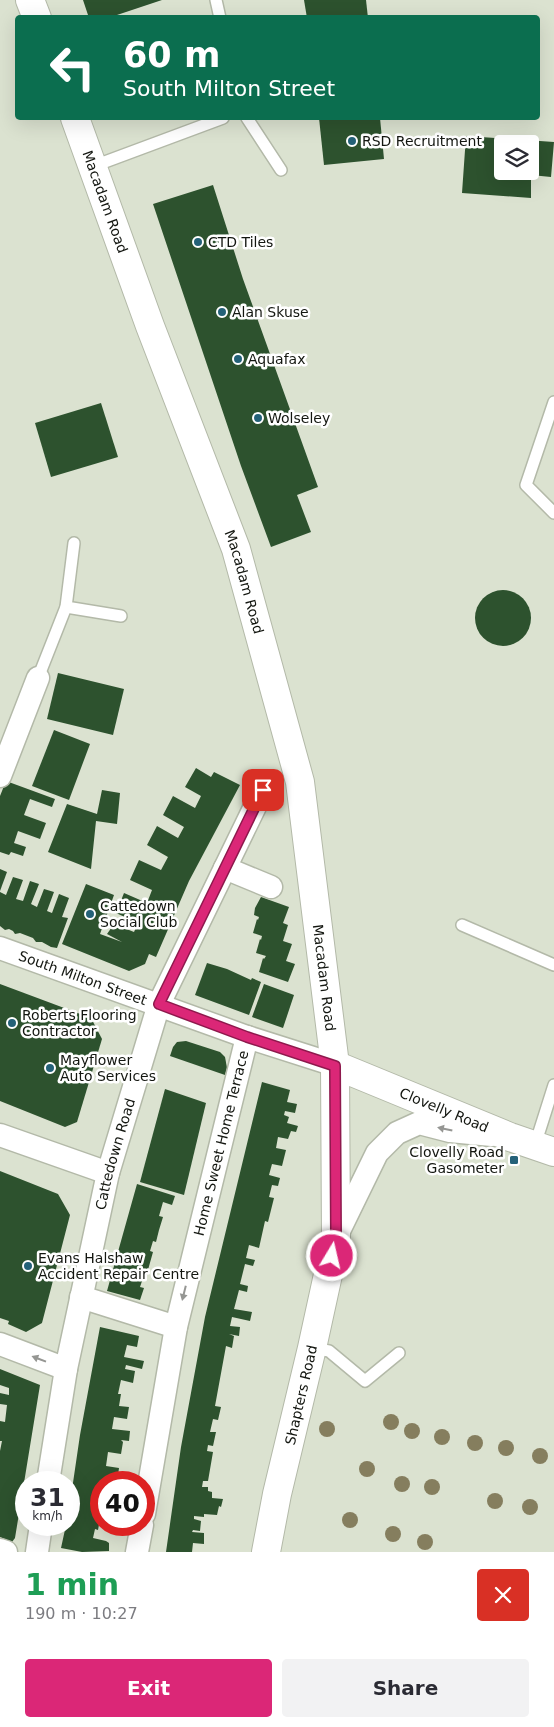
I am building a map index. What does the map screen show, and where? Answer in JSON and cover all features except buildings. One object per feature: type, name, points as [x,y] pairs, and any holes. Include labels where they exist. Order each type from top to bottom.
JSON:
[{"type":"street","points":[[30,0],[36,15]]},
{"type":"street","name":"Macadam Road","points":[[76,120],[94,166],[150,326],[236,549],[300,782],[335,1066]]},
{"type":"street","points":[[0,776],[38,678]]},
{"type":"street","name":"Cattedown Road","points":[[50,1471],[66,1369],[108,1173],[159,1004],[263,790]]},
{"type":"street","points":[[225,868],[271,887]]},
{"type":"street","name":"South Milton Street","points":[[0,948],[247,1037],[335,1066]]},
{"type":"street","name":"Home Sweet Home Terrace","points":[[151,1471],[176,1327],[247,1037]]},
{"type":"street","name":"Clovelly Road","points":[[335,1066],[533,1145]]},
{"type":"street","name":"Shapters Road","points":[[266,1552],[277,1494],[336,1238],[335,1066]]},
{"type":"street","name":"Shapters Road","points":[[336,1238],[377,1153],[396,1133],[419,1123],[450,1131],[533,1145]]},
{"type":"street","points":[[0,1135],[108,1173]]},
{"type":"street","points":[[81,1297],[176,1327]]},
{"type":"street","points":[[0,1344],[66,1369]]},
{"type":"street","points":[[37,1552],[39,1536]]},
{"type":"street","points":[[137,1552],[140,1536]]},
{"type":"street","points":[[0,1550],[6,1552]]},
{"type":"lane","points":[[216,0],[219,15]]},
{"type":"lane","points":[[94,166],[218,120]]},
{"type":"lane","points":[[249,120],[281,170]]},
{"type":"lane","points":[[554,402],[526,485],[554,514]]},
{"type":"lane","points":[[38,678],[66,607],[74,543]]},
{"type":"lane","points":[[66,607],[121,616]]},
{"type":"lane","points":[[462,924],[554,966]]},
{"type":"lane","points":[[533,1145],[554,1085]]},
{"type":"lane","points":[[312,1348],[329,1351],[365,1381],[399,1352]]},
{"type":"place","name":"RSD Recruitment","points":[[352,141]]},
{"type":"place","name":"CTD Tiles","points":[[198,242]]},
{"type":"place","name":"Alan Skuse","points":[[222,312]]},
{"type":"place","name":"Aquafax","points":[[238,359]]},
{"type":"place","name":"Wolseley","points":[[258,418]]},
{"type":"place","name":"Cattedown Social Club","points":[[90,914]]},
{"type":"place","name":"Roberts Flooring Contractor","points":[[12,1023]]},
{"type":"place","name":"Mayflower Auto Services","points":[[50,1068]]},
{"type":"place","name":"Clovelly Road Gasometer","points":[[514,1160]]},
{"type":"place","name":"Evans Halshaw Accident Repair Centre","points":[[28,1266]]},
{"type":"route","points":[[263,790],[159,1004],[247,1037],[335,1066],[336,1238],[332,1256]]}]
